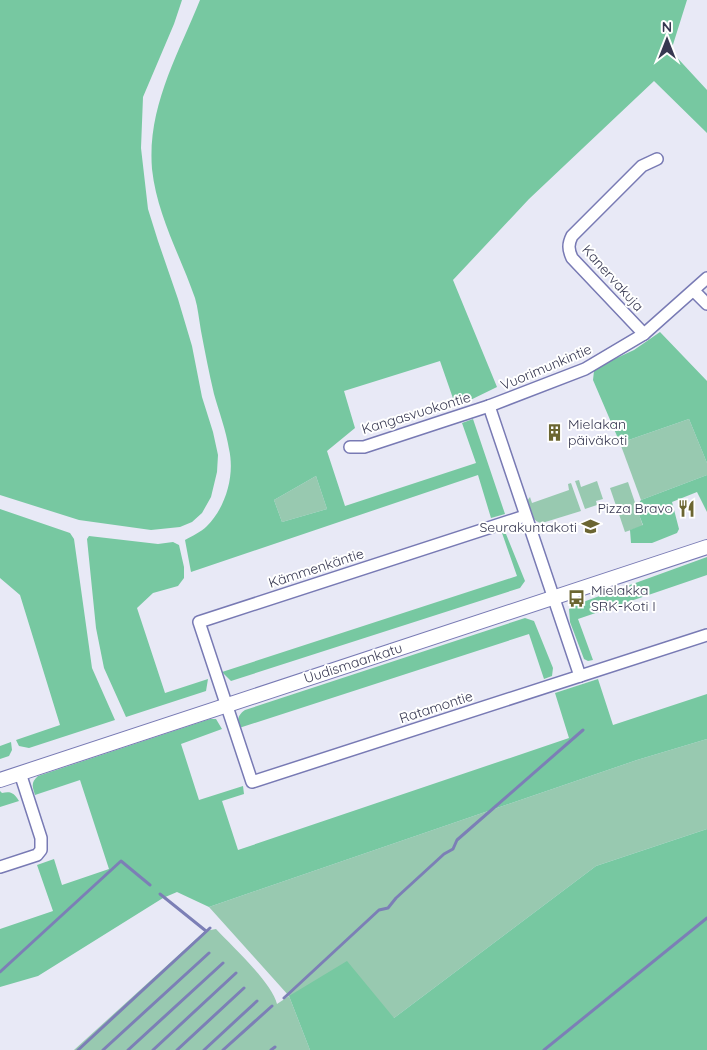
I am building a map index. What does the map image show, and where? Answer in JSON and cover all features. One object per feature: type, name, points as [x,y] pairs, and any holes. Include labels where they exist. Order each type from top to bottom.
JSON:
[{"type":"street","name":"Kanervakuja","points":[[644,334],[572,258],[569,251],[569,243],[572,236],[642,166],[657,159]]},
{"type":"street","name":"Vuorimunkintie","points":[[489,406],[586,369],[644,334],[707,278]]},
{"type":"street","points":[[694,291],[707,304]]},
{"type":"street","points":[[489,406],[580,676]]},
{"type":"street","name":"Kangasvuokontie","points":[[350,447],[364,447],[489,406]]},
{"type":"street","name":"Kämmenkäntie","points":[[226,705],[199,622],[525,516]]},
{"type":"street","name":"Uudismaankatu","points":[[0,780],[707,547]]},
{"type":"street","name":"Ratamontie","points":[[226,705],[252,782],[707,635]]},
{"type":"street","points":[[0,867],[37,855],[41,850],[41,838],[20,773]]},
{"type":"green space","points":[[0,0],[182,0],[174,24],[143,97],[141,148],[148,209],[192,346],[202,397],[218,455],[217,472],[211,497],[202,513],[192,522],[180,527],[151,530],[79,520],[0,495]]},
{"type":"green space","points":[[200,0],[687,0],[671,51],[707,90],[707,133],[654,81],[529,199],[453,280],[497,387],[456,407],[440,361],[344,391],[355,428],[327,451],[345,506],[476,463],[462,423],[473,419],[505,514],[491,518],[478,475],[191,572],[185,540],[205,528],[219,510],[230,480],[231,459],[212,386],[196,302],[159,203],[152,169],[152,146],[154,124],[159,103],[174,61]],"holes":[[[316,476],[327,509],[282,522],[274,500]]]},
{"type":"green space","points":[[660,332],[707,381],[707,463],[689,419],[620,443],[593,380],[594,371],[597,367],[634,350]]},
{"type":"green space","points":[[689,419],[707,463],[707,475],[641,500],[620,443]]},
{"type":"green space","points":[[707,475],[707,512],[697,492],[672,502],[679,529],[677,533],[652,543],[631,543],[630,530],[643,525],[636,507],[641,500]]},
{"type":"green space","points":[[316,476],[327,509],[282,522],[274,500]]},
{"type":"green space","points":[[579,480],[581,487],[597,481],[603,499],[596,501],[597,505],[585,509],[575,481]]},
{"type":"green space","points":[[628,482],[643,526],[625,532],[610,488]]},
{"type":"green space","points":[[571,483],[581,511],[542,523],[535,520],[527,501],[530,497],[532,503],[569,490],[568,484]]},
{"type":"green space","points":[[0,509],[70,533],[74,539],[92,668],[115,720],[29,748],[19,746],[16,740],[60,725],[20,595],[0,578]]},
{"type":"green space","points":[[502,533],[506,534],[525,581],[520,588],[231,681],[222,672],[517,576]]},
{"type":"green space","points":[[89,536],[158,544],[173,542],[179,545],[184,567],[184,578],[178,586],[153,593],[137,608],[165,693],[208,679],[206,691],[126,717],[104,668],[96,628],[87,539]]},
{"type":"green space","points":[[707,557],[707,575],[578,619],[593,660],[588,661],[584,659],[570,622],[569,609],[572,606]]},
{"type":"green space","points":[[525,618],[534,621],[553,668],[552,676],[544,679],[529,634],[239,728],[239,718],[245,710]]},
{"type":"green space","points":[[598,679],[613,725],[707,694],[707,739],[637,760],[209,907],[177,892],[163,898],[38,976],[0,987],[0,929],[53,911],[37,865],[54,859],[62,885],[109,869],[80,780],[35,795],[33,784],[38,776],[210,719],[216,719],[222,729],[181,744],[199,800],[243,786],[244,794],[222,801],[238,850],[569,738],[555,693]]},
{"type":"green space","points":[[707,739],[707,829],[596,866],[394,1018],[289,996],[209,907],[637,760]]},
{"type":"green space","points":[[11,742],[12,750],[9,756],[0,759],[0,746]]},
{"type":"green space","points":[[0,791],[2,793],[12,793],[19,801],[0,807]]},
{"type":"green space","points":[[707,829],[707,1050],[310,1050],[289,996],[347,961],[394,1018],[596,866]]},
{"type":"green space","points":[[216,929],[260,976],[274,995],[277,1004],[289,996],[310,1050],[74,1050],[205,931]]},
{"type":"waterway","points":[[284,998],[379,910],[388,908],[396,898],[444,854],[453,849],[457,840],[583,730]]},
{"type":"waterway","points":[[0,972],[121,861],[150,885]]},
{"type":"waterway","points":[[160,894],[206,931]]},
{"type":"waterway","points":[[544,1050],[707,918]]},
{"type":"waterway","points":[[78,1050],[210,928]]},
{"type":"waterway","points":[[103,1050],[209,953]]},
{"type":"waterway","points":[[128,1050],[223,963]]},
{"type":"waterway","points":[[153,1050],[236,973]]},
{"type":"waterway","points":[[177,1050],[244,988]]},
{"type":"waterway","points":[[204,1050],[257,1001]]},
{"type":"waterway","points":[[223,1050],[272,1006]]},
{"type":"waterway","points":[[271,1050],[275,1047]]},
{"type":"place","name":"Mielakan päiväkoti","points":[[554,432]]},
{"type":"place","name":"Pizza Bravo","points":[[687,508]]},
{"type":"place","name":"Seurakuntakoti","points":[[591,527]]},
{"type":"place","name":"Mielakka SRK-Koti I","points":[[577,598]]}]
